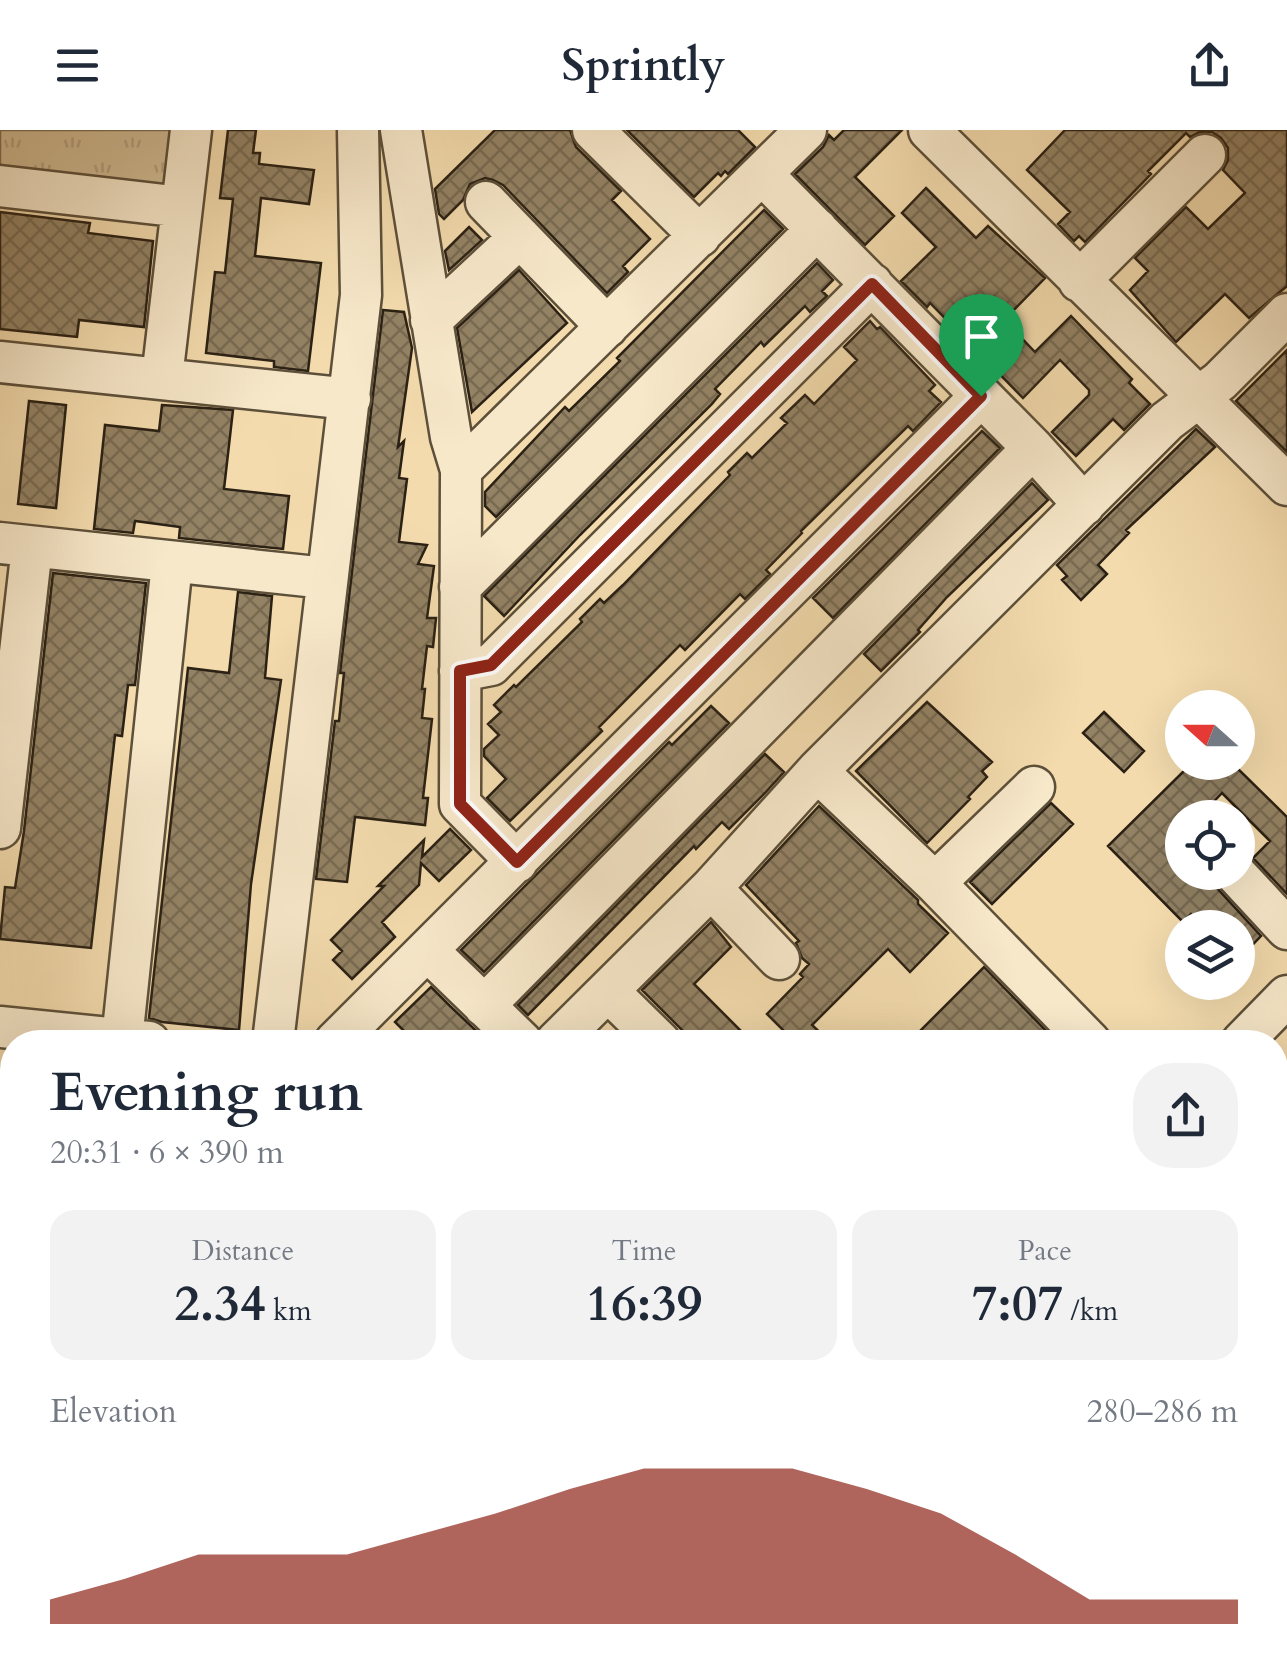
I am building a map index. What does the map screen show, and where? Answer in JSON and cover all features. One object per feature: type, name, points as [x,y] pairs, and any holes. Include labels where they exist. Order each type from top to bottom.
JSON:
[{"type":"street","points":[[162,378],[191,130]]},
{"type":"street","points":[[274,1030],[360,295],[358,130]]},
{"type":"street","points":[[401,130],[451,437],[461,470],[460,804],[517,862]]},
{"type":"street","points":[[593,130],[700,236]]},
{"type":"street","points":[[928,130],[1287,486]]},
{"type":"street","points":[[461,470],[700,236],[776,148],[817,230],[1084,504]]},
{"type":"street","points":[[1080,281],[1204,155]]},
{"type":"street","points":[[0,186],[182,207]]},
{"type":"street","points":[[486,202],[607,327]]},
{"type":"street","points":[[460,586],[817,230]]},
{"type":"street","points":[[431,320],[520,236]]},
{"type":"street","points":[[460,671],[491,665],[872,284]]},
{"type":"street","points":[[568,1030],[710,888],[817,772],[1168,420],[1220,381],[1287,314]]},
{"type":"street","points":[[0,362],[350,399]]},
{"type":"street","points":[[347,1030],[981,396]]},
{"type":"street","points":[[484,1006],[1033,448]]},
{"type":"street","points":[[0,828],[16,545],[326,578]]},
{"type":"street","points":[[137,1030],[172,563]]},
{"type":"street","points":[[817,772],[935,883],[1078,1030]]},
{"type":"street","points":[[935,883],[1034,786]]},
{"type":"street","points":[[710,888],[779,959]]},
{"type":"street","points":[[1251,890],[1287,929]]},
{"type":"street","points":[[427,950],[509,1030]]},
{"type":"street","points":[[608,991],[648,1030]]},
{"type":"street","points":[[1254,1030],[1287,996]]},
{"type":"street","points":[[0,1027],[29,1030]]},
{"type":"green space","points":[[0,130],[171,130],[165,189],[0,170]]},
{"type":"building","points":[[228,130],[256,130],[253,153],[260,153],[259,164],[314,170],[309,204],[261,198],[255,256],[321,263],[308,371],[274,367],[274,361],[206,353],[215,272],[225,273],[233,199],[220,198]]},
{"type":"building","points":[[495,130],[570,130],[576,147],[621,191],[612,200],[650,239],[623,266],[628,272],[607,293],[503,185],[493,180],[485,178],[470,184],[463,200],[444,219],[439,214],[435,189]]},
{"type":"building","points":[[627,130],[738,130],[755,147],[728,174],[718,173],[694,197]]},
{"type":"building","points":[[844,130],[902,130],[855,177],[894,216],[865,245],[795,174],[823,147],[829,135],[834,140]]},
{"type":"building","points":[[1065,130],[1287,130],[1287,286],[1249,318],[1225,294],[1176,342],[1130,290],[1148,271],[1135,258],[1186,207],[1208,229],[1245,193],[1223,170],[1228,148],[1212,132],[1190,137],[1186,133],[1085,242],[1079,236],[1074,241],[1058,224],[1070,212],[1027,170]]},
{"type":"building","points":[[926,188],[976,238],[988,226],[1045,278],[1004,320],[1035,352],[1071,316],[1132,379],[1129,383],[1150,404],[1124,430],[1113,419],[1076,456],[1052,432],[1089,395],[1089,390],[1060,360],[1023,398],[930,303],[927,307],[901,281],[936,247],[902,213]]},
{"type":"building","points":[[764,210],[783,229],[496,517],[485,506],[485,492],[565,407],[569,411],[620,361],[617,358]]},
{"type":"building","points":[[0,212],[90,223],[88,233],[153,241],[144,327],[79,320],[77,337],[0,329]]},
{"type":"building","points":[[469,227],[482,240],[449,270],[445,251]]},
{"type":"building","points":[[817,263],[833,280],[822,291],[827,296],[810,312],[805,306],[764,346],[761,342],[715,389],[720,394],[712,404],[504,616],[484,596]]},
{"type":"building","points":[[519,270],[567,323],[472,412],[457,328]]},
{"type":"building","points":[[383,310],[404,312],[412,348],[398,447],[404,441],[399,478],[407,479],[399,542],[427,545],[418,564],[434,566],[427,618],[436,618],[433,647],[427,646],[422,689],[422,718],[432,719],[423,798],[428,798],[425,825],[355,817],[347,882],[316,879],[335,721],[339,721],[344,673],[340,673]]},
{"type":"building","points":[[870,321],[935,385],[929,391],[941,402],[913,431],[908,426],[801,531],[766,570],[770,574],[745,599],[740,594],[685,650],[680,645],[599,727],[602,731],[510,821],[487,798],[506,779],[484,756],[484,749],[499,735],[488,724],[501,712],[494,705],[582,622],[580,619],[600,599],[604,603],[623,585],[747,453],[752,458],[787,423],[781,418],[805,395],[814,404],[857,360],[844,347]]},
{"type":"building","points":[[1287,350],[1287,452],[1236,401]]},
{"type":"building","points":[[29,401],[66,405],[56,508],[18,504]]},
{"type":"building","points":[[162,405],[233,410],[224,489],[289,496],[283,549],[179,538],[180,527],[135,521],[133,533],[94,529],[105,425],[159,431]]},
{"type":"building","points":[[1196,429],[1215,447],[1126,530],[1129,533],[1098,565],[1107,574],[1081,600],[1062,580],[1067,576],[1057,565]]},
{"type":"building","points":[[982,431],[1000,448],[833,618],[813,598]]},
{"type":"building","points":[[1032,483],[1048,500],[947,597],[920,632],[881,671],[864,654]]},
{"type":"building","points":[[53,573],[146,583],[135,685],[128,685],[122,736],[115,735],[91,948],[0,939],[5,887],[15,888],[24,831]]},
{"type":"building","points":[[238,592],[272,596],[265,678],[281,680],[251,884],[239,1030],[149,1018],[188,668],[229,673]]},
{"type":"building","points":[[927,702],[992,762],[982,771],[987,777],[970,799],[927,843],[856,771]]},
{"type":"building","points":[[711,706],[729,723],[484,972],[461,950],[669,742],[672,745]]},
{"type":"building","points":[[1104,712],[1144,751],[1124,772],[1083,733]]},
{"type":"building","points":[[765,754],[784,772],[765,793],[729,829],[722,822],[696,849],[694,846],[528,1015],[518,1005]]},
{"type":"building","points":[[1175,780],[1249,780],[1287,817],[1287,894],[1255,860],[1270,841],[1255,826],[1255,800],[1229,800],[1222,793],[1215,800],[1165,800],[1165,890],[1219,890],[1237,910],[1171,910],[1108,846]]},
{"type":"building","points":[[1051,803],[1073,824],[992,904],[970,882]]},
{"type":"building","points":[[819,806],[948,933],[910,972],[888,949],[812,1025],[817,1030],[783,1030],[767,1014],[803,977],[800,974],[809,964],[802,958],[796,943],[799,941],[746,885]]},
{"type":"building","points":[[450,829],[471,850],[439,881],[421,863],[419,885],[382,922],[395,937],[352,979],[333,960],[342,951],[331,940],[424,840],[422,857]]},
{"type":"building","points":[[711,922],[731,947],[694,984],[740,1030],[682,1030],[642,990]]},
{"type":"building","points":[[984,967],[1045,1030],[921,1030]]},
{"type":"building","points":[[431,987],[476,1030],[403,1030],[395,1022]]},
{"type":"route","points":[[872,284],[981,396],[517,862],[460,804],[460,671],[491,665],[872,284]]}]
